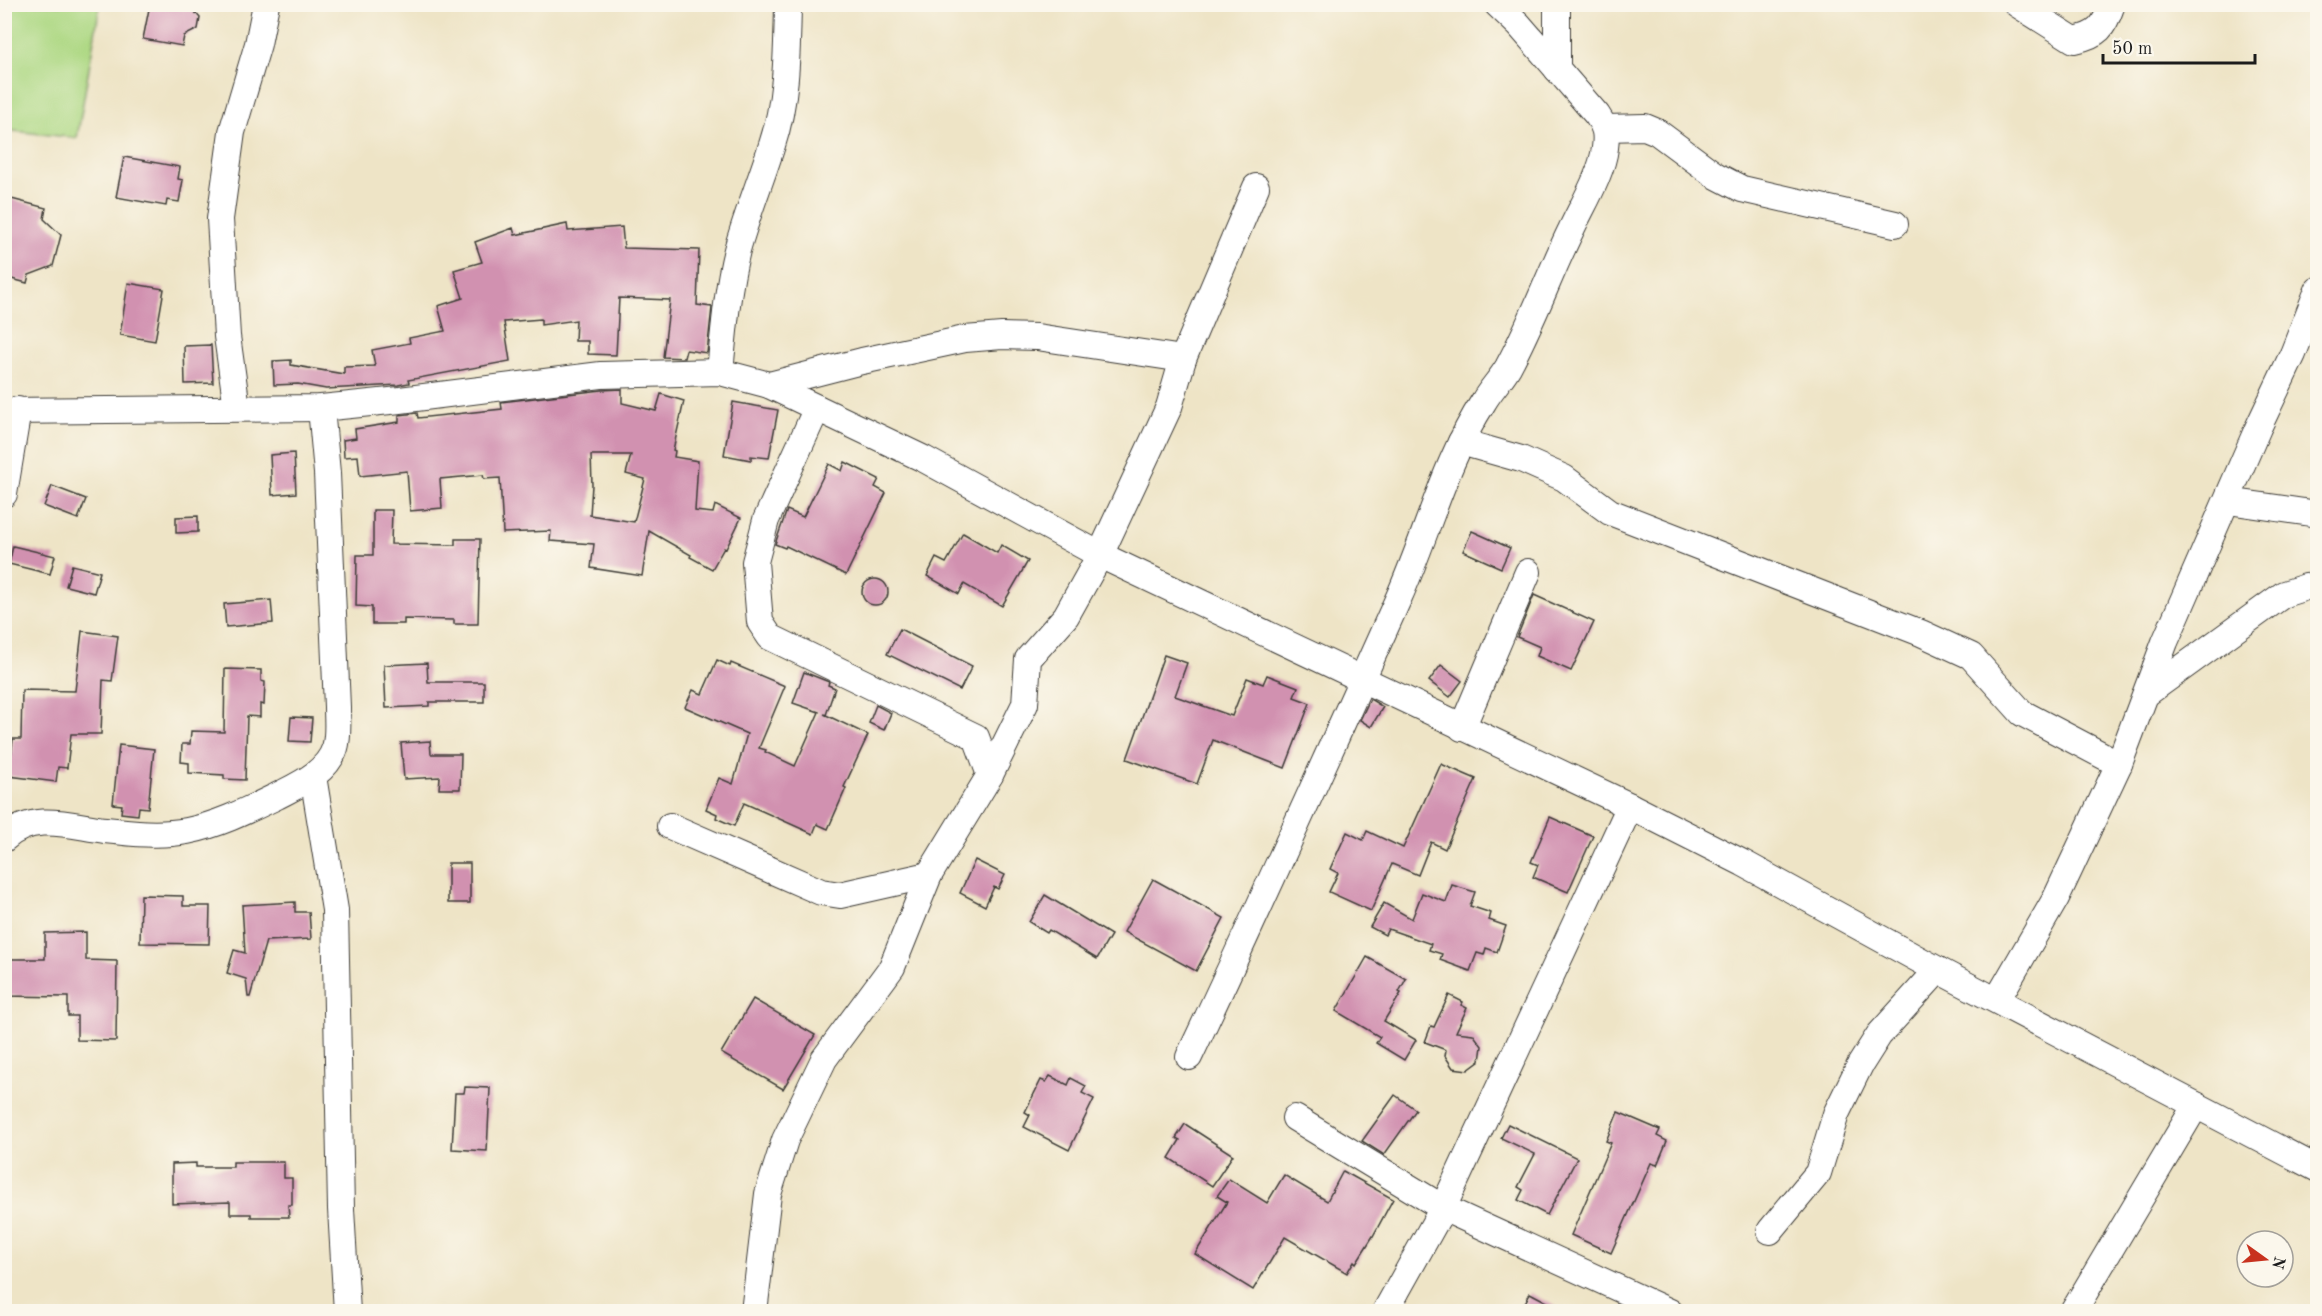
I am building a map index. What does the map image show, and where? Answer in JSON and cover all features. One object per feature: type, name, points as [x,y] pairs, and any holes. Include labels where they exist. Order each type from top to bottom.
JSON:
[{"type":"street","points":[[237,408],[227,336],[220,219],[232,132],[258,44],[266,4]]},
{"type":"street","points":[[720,372],[726,309],[737,251],[754,193],[773,144],[784,93],[788,4]]},
{"type":"street","points":[[1189,1057],[1269,890],[1298,819],[1362,680],[1408,575],[1461,442],[1484,401],[1506,370],[1533,319],[1554,265],[1597,174],[1605,150],[1606,128],[1519,25],[1497,4]]},
{"type":"street","points":[[1557,4],[1557,69]]},
{"type":"street","points":[[2017,4],[2074,40],[2091,36],[2106,22],[2112,4]]},
{"type":"street","points":[[1606,128],[1645,127],[1657,132],[1715,175],[1742,189],[1895,224]]},
{"type":"street","points":[[754,1311],[768,1194],[785,1140],[824,1059],[892,967],[929,875],[990,775],[1025,704],[1028,659],[1066,616],[1100,555],[1169,406],[1183,359],[1256,187]]},
{"type":"street","points":[[1997,1000],[2056,898],[2119,764],[2165,642],[2293,354],[2318,290]]},
{"type":"street","points":[[769,385],[862,361],[954,341],[1002,336],[1037,337],[1183,359]]},
{"type":"street","points":[[4,494],[11,411],[321,408],[601,375],[720,372],[769,385],[924,459],[1100,555],[1630,806],[1743,863],[1938,970],[2318,1169]]},
{"type":"street","points":[[4,839],[28,825],[45,822],[132,833],[162,834],[188,831],[220,822],[300,784],[312,776],[331,757],[337,735],[327,484],[321,408]]},
{"type":"street","points":[[817,408],[766,520],[755,562],[760,622],[770,637],[976,737],[990,775]]},
{"type":"street","points":[[1461,442],[1521,459],[1564,478],[1610,512],[1921,633],[1971,656],[2022,713],[2119,764]]},
{"type":"street","points":[[2228,501],[2318,514]]},
{"type":"street","points":[[1462,728],[1528,572]]},
{"type":"street","points":[[2146,694],[2284,594],[2318,586]]},
{"type":"street","points":[[312,776],[335,910],[341,1209],[347,1311]]},
{"type":"street","points":[[1386,1311],[1443,1208],[1630,806]]},
{"type":"street","points":[[670,826],[821,892],[840,896],[929,875]]},
{"type":"street","points":[[1770,1231],[1818,1173],[1836,1114],[1860,1065],[1878,1035],[1938,970]]},
{"type":"street","points":[[2073,1311],[2196,1105]]},
{"type":"street","points":[[1295,1118],[1443,1208],[1670,1311]]},
{"type":"green space","points":[[5,4],[100,5],[77,138],[5,130]]},
{"type":"building","points":[[150,4],[193,10],[200,18],[198,29],[184,36],[182,46],[143,39]]},
{"type":"building","points":[[124,157],[180,167],[178,179],[183,180],[179,202],[167,200],[166,206],[116,197]]},
{"type":"building","points":[[4,197],[46,208],[44,219],[61,235],[53,266],[29,275],[27,283],[4,277]]},
{"type":"building","points":[[567,224],[568,231],[622,227],[624,248],[699,250],[697,305],[712,307],[707,353],[686,350],[684,358],[663,357],[670,300],[619,298],[616,355],[588,354],[588,341],[575,341],[576,320],[541,325],[541,319],[504,322],[510,361],[408,380],[409,383],[398,385],[326,389],[298,384],[274,385],[273,361],[291,360],[291,365],[344,374],[344,367],[375,366],[372,350],[410,343],[409,338],[445,331],[438,306],[463,298],[454,270],[482,262],[475,242],[513,228],[515,235]]},
{"type":"building","points":[[128,283],[164,289],[155,341],[120,335]]},
{"type":"building","points":[[211,345],[213,383],[185,384],[184,346]]},
{"type":"building","points":[[622,389],[622,403],[656,411],[661,394],[684,401],[673,450],[675,451],[674,457],[698,461],[695,511],[713,513],[715,505],[741,518],[726,549],[724,548],[712,569],[649,531],[642,576],[591,568],[594,544],[550,541],[551,531],[503,533],[500,478],[484,479],[483,475],[440,479],[442,508],[410,511],[407,471],[360,476],[358,456],[344,457],[343,440],[356,438],[355,429],[399,422],[399,415],[417,413],[418,418],[502,409],[501,402]],"holes":[[[591,455],[631,455],[626,474],[645,479],[634,522],[590,515]]]},
{"type":"building","points":[[733,402],[778,410],[769,458],[751,456],[751,460],[724,455]]},
{"type":"building","points":[[294,453],[296,493],[272,495],[270,455]]},
{"type":"building","points":[[845,462],[879,479],[875,487],[886,493],[846,575],[786,546],[785,548],[775,544],[787,510],[803,517],[829,464],[842,471]]},
{"type":"building","points":[[52,486],[86,499],[78,519],[44,506]]},
{"type":"building","points":[[373,510],[392,510],[391,544],[455,545],[455,539],[480,539],[478,624],[454,624],[454,620],[404,619],[404,624],[372,624],[372,607],[356,606],[357,555],[373,555]]},
{"type":"building","points":[[198,516],[198,532],[176,533],[176,517]]},
{"type":"building","points":[[1472,531],[1510,548],[1501,568],[1463,551]]},
{"type":"building","points":[[963,533],[997,553],[1001,545],[1028,561],[1002,606],[964,584],[959,594],[927,576],[936,558],[946,563]]},
{"type":"building","points":[[13,546],[55,556],[50,574],[9,564]]},
{"type":"building","points":[[72,565],[100,572],[94,593],[66,586]]},
{"type":"building","points":[[875,579],[884,583],[888,592],[884,601],[875,605],[866,601],[862,592],[866,583]]},
{"type":"building","points":[[1534,595],[1594,622],[1571,671],[1537,656],[1540,647],[1517,637]]},
{"type":"building","points":[[271,600],[273,623],[226,627],[224,604]]},
{"type":"building","points":[[900,629],[972,666],[960,690],[887,654]]},
{"type":"building","points":[[82,631],[118,636],[112,681],[103,680],[101,734],[71,734],[67,768],[58,767],[56,782],[9,776],[13,739],[21,739],[22,690],[75,691]]},
{"type":"building","points":[[1164,655],[1187,663],[1175,696],[1232,716],[1247,678],[1263,684],[1267,675],[1298,687],[1294,697],[1310,703],[1285,768],[1213,740],[1197,784],[1127,759]]},
{"type":"building","points":[[717,660],[730,666],[731,663],[785,686],[759,748],[766,750],[765,752],[795,766],[819,712],[793,703],[804,672],[829,682],[828,685],[835,688],[826,715],[868,735],[828,829],[817,824],[813,834],[744,803],[734,826],[716,818],[717,814],[706,809],[719,778],[733,784],[747,734],[685,707],[693,690],[702,694]]},
{"type":"building","points":[[427,663],[428,682],[484,682],[484,702],[429,702],[429,706],[386,708],[384,665]]},
{"type":"building","points":[[1441,665],[1462,681],[1450,697],[1429,681]]},
{"type":"building","points":[[225,669],[261,670],[261,681],[265,682],[264,705],[260,704],[260,717],[247,716],[245,780],[224,779],[224,775],[189,773],[189,763],[181,762],[182,744],[190,744],[191,731],[224,732]]},
{"type":"building","points":[[1370,699],[1383,707],[1371,727],[1360,720]]},
{"type":"building","points":[[876,705],[891,713],[884,730],[869,723]]},
{"type":"building","points":[[291,717],[312,718],[310,742],[289,741]]},
{"type":"building","points":[[430,741],[431,754],[461,754],[460,789],[439,789],[440,777],[404,779],[401,743]]},
{"type":"building","points":[[119,745],[154,749],[148,808],[139,807],[138,815],[121,813],[122,805],[113,804]]},
{"type":"building","points":[[1441,764],[1476,779],[1445,849],[1431,842],[1418,875],[1392,864],[1371,911],[1329,892],[1338,873],[1330,869],[1347,832],[1363,840],[1367,831],[1403,848]]},
{"type":"building","points":[[1550,817],[1593,836],[1568,892],[1533,877],[1538,865],[1531,862]]},
{"type":"building","points":[[975,860],[1005,875],[998,889],[994,887],[985,906],[960,893]]},
{"type":"building","points":[[448,863],[470,863],[470,903],[448,903]]},
{"type":"building","points":[[1153,879],[1224,918],[1196,971],[1124,932]]},
{"type":"building","points":[[1452,885],[1475,892],[1470,906],[1491,913],[1489,920],[1506,926],[1497,952],[1486,948],[1484,955],[1477,953],[1470,971],[1440,960],[1442,954],[1429,950],[1431,944],[1388,929],[1385,935],[1370,927],[1384,903],[1412,919],[1422,893],[1446,902]]},
{"type":"building","points":[[141,895],[183,896],[183,906],[210,906],[209,944],[140,943]]},
{"type":"building","points":[[1045,895],[1111,935],[1097,959],[1049,930],[1047,933],[1029,922]]},
{"type":"building","points":[[295,902],[295,912],[309,912],[311,939],[266,941],[250,997],[248,997],[246,979],[227,973],[234,950],[245,953],[242,905]]},
{"type":"building","points":[[86,932],[86,960],[117,961],[116,1041],[77,1040],[77,1016],[68,1016],[68,997],[4,996],[4,959],[45,959],[45,933]]},
{"type":"building","points":[[1367,957],[1406,979],[1399,992],[1401,993],[1384,1021],[1416,1040],[1404,1060],[1376,1043],[1380,1037],[1336,1011]]},
{"type":"building","points":[[1449,995],[1463,1002],[1461,1005],[1467,1008],[1456,1032],[1473,1034],[1482,1046],[1480,1061],[1468,1070],[1453,1068],[1445,1056],[1446,1050],[1425,1042],[1431,1026],[1434,1027]]},
{"type":"building","points":[[753,999],[815,1035],[783,1089],[721,1053]]},
{"type":"building","points":[[1050,1076],[1068,1085],[1071,1078],[1086,1086],[1082,1093],[1094,1099],[1069,1150],[1024,1127],[1030,1115],[1025,1112],[1041,1080],[1046,1082]]},
{"type":"building","points":[[465,1087],[490,1088],[487,1151],[452,1149],[455,1093],[464,1093]]},
{"type":"building","points":[[1395,1095],[1416,1110],[1384,1155],[1362,1141]]},
{"type":"building","points":[[1618,1112],[1660,1130],[1657,1136],[1667,1141],[1657,1165],[1651,1163],[1611,1253],[1571,1235],[1611,1143],[1606,1141]]},
{"type":"building","points":[[1185,1124],[1233,1155],[1212,1186],[1169,1158],[1180,1140],[1176,1138]]},
{"type":"building","points":[[1508,1124],[1577,1158],[1547,1215],[1518,1200],[1523,1190],[1518,1187],[1535,1154],[1501,1138]]},
{"type":"building","points":[[233,1162],[284,1162],[284,1178],[292,1178],[292,1205],[288,1205],[289,1217],[251,1217],[251,1214],[230,1214],[230,1202],[172,1204],[172,1164],[196,1163],[196,1167],[233,1167]]},
{"type":"building","points":[[1343,1171],[1393,1199],[1373,1236],[1347,1273],[1285,1237],[1253,1290],[1195,1254],[1227,1202],[1217,1196],[1229,1179],[1267,1203],[1284,1175],[1327,1201]]},
{"type":"building","points":[[1530,1293],[1564,1311],[1521,1311]]}]
